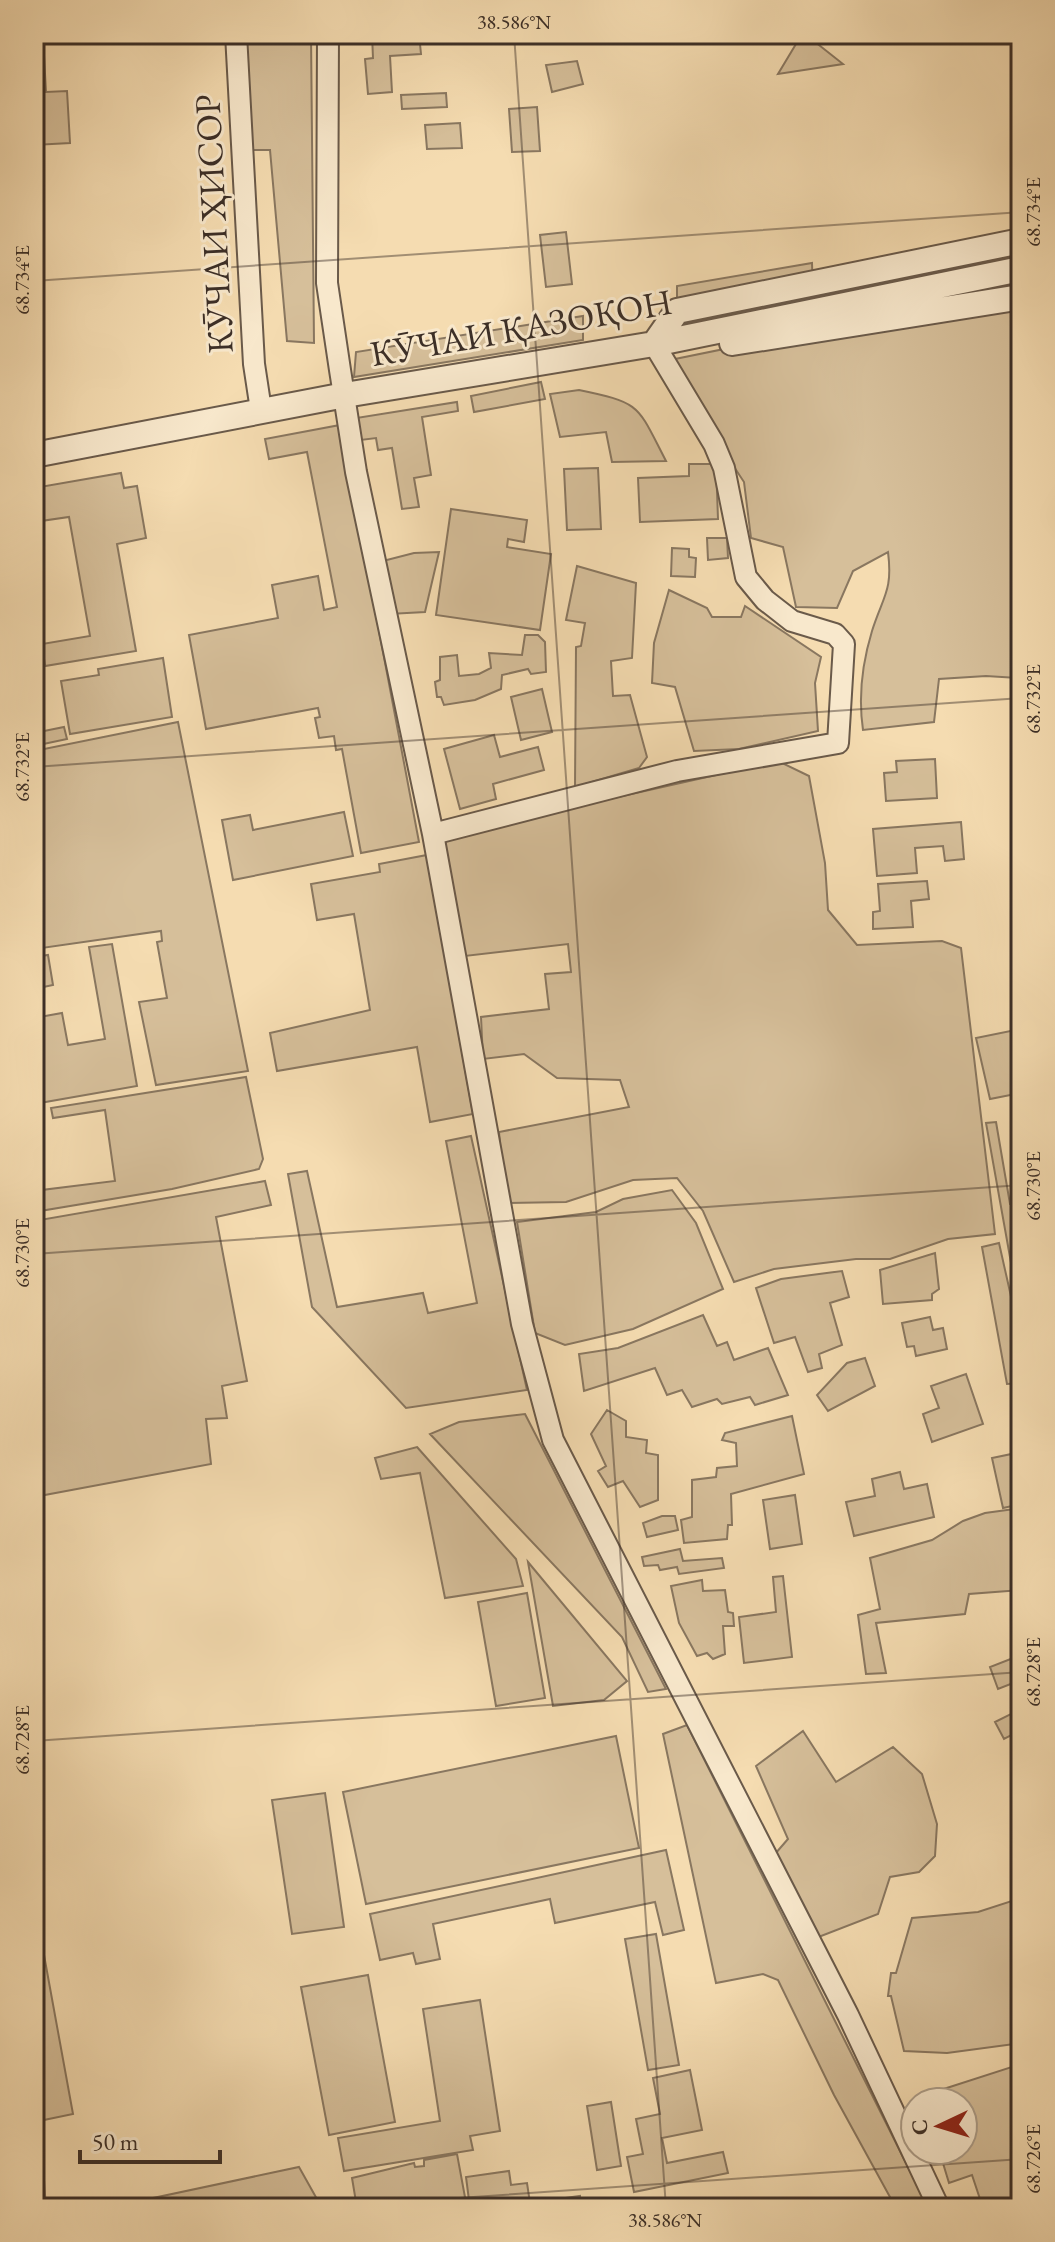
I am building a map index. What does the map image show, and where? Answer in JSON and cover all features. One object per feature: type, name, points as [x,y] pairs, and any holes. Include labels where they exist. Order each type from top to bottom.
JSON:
[{"type":"street","name":"КӮЧАИ ҲИСОР","points":[[236,34],[254,364],[261,410]]},
{"type":"street","points":[[328,34],[327,283],[356,472],[433,834],[522,1324],[553,1440],[848,2015],[939,2208]]},
{"type":"street","points":[[654,344],[677,311],[1021,241]]},
{"type":"street","name":"КӮЧАИ ҚАЗОҚОН","points":[[34,455],[261,410],[654,344],[1021,269]]},
{"type":"street","points":[[654,344],[710,346],[1021,297]]},
{"type":"street","points":[[433,834],[677,771],[838,743],[844,644],[835,634],[792,621],[765,600],[746,577],[724,468],[714,444],[654,344]]},
{"type":"shaded area","points":[[240,34],[311,34],[314,343],[287,341],[270,150],[251,150]]},
{"type":"shaded area","points":[[372,34],[419,34],[421,54],[390,56],[392,92],[368,94],[365,59],[373,58]]},
{"type":"shaded area","points":[[802,34],[805,34],[843,64],[778,74]]},
{"type":"shaded area","points":[[43,37],[46,92],[67,91],[70,143],[34,145],[34,38]]},
{"type":"shaded area","points":[[577,61],[583,84],[552,92],[546,65]]},
{"type":"shaded area","points":[[446,93],[447,107],[402,109],[401,95]]},
{"type":"shaded area","points":[[537,107],[540,151],[512,152],[509,109]]},
{"type":"shaded area","points":[[460,123],[462,148],[427,149],[425,125]]},
{"type":"shaded area","points":[[566,232],[572,284],[546,287],[540,235]]},
{"type":"shaded area","points":[[812,263],[813,294],[677,318],[677,286]]},
{"type":"shaded area","points":[[1007,297],[1021,315],[1021,667],[1018,678],[986,676],[939,679],[934,722],[863,730],[863,668],[888,585],[888,552],[853,571],[837,608],[796,607],[783,547],[751,538],[744,482],[719,444],[675,359],[891,315]]},
{"type":"shaded area","points":[[583,316],[583,340],[354,377],[356,352]]},
{"type":"shaded area","points":[[541,382],[545,399],[474,412],[471,396]]},
{"type":"shaded area","points":[[579,390],[627,403],[635,409],[666,461],[612,462],[606,432],[560,437],[550,394]]},
{"type":"shaded area","points":[[457,402],[458,411],[422,417],[431,475],[414,478],[419,507],[402,509],[392,448],[378,450],[376,438],[353,441],[350,419]]},
{"type":"shaded area","points":[[340,425],[419,842],[361,853],[342,749],[336,750],[334,736],[319,738],[315,718],[320,717],[318,708],[206,729],[189,635],[278,618],[272,585],[318,576],[324,610],[337,607],[307,452],[269,459],[265,439]]},
{"type":"shaded area","points":[[689,464],[716,464],[718,519],[640,522],[638,478],[689,476]]},
{"type":"shaded area","points":[[598,468],[601,529],[567,530],[564,469]]},
{"type":"shaded area","points":[[121,473],[124,488],[137,486],[146,538],[117,544],[136,651],[45,666],[42,644],[90,636],[69,517],[34,522],[34,488]]},
{"type":"shaded area","points":[[451,509],[527,520],[524,542],[508,539],[507,547],[551,554],[540,630],[436,615]]},
{"type":"shaded area","points":[[707,538],[727,538],[728,558],[708,560]]},
{"type":"shaded area","points":[[672,548],[689,549],[689,557],[696,558],[695,577],[671,576]]},
{"type":"shaded area","points":[[439,552],[425,612],[389,614],[379,562],[414,553]]},
{"type":"shaded area","points":[[577,566],[636,583],[632,658],[611,661],[613,696],[630,695],[647,757],[639,768],[575,787],[576,647],[581,646],[585,623],[566,620]]},
{"type":"shaded area","points":[[669,590],[707,608],[712,617],[741,617],[745,606],[821,657],[815,683],[818,731],[739,749],[694,751],[675,687],[652,683],[654,643]]},
{"type":"shaded area","points":[[525,635],[538,635],[545,642],[546,672],[531,674],[528,669],[502,675],[501,689],[475,700],[444,705],[441,697],[437,697],[435,682],[440,680],[440,657],[457,655],[459,676],[479,674],[491,668],[489,653],[522,655]]},
{"type":"shaded area","points":[[163,658],[172,717],[70,734],[61,681],[99,675],[98,669]]},
{"type":"shaded area","points":[[542,689],[552,732],[521,740],[511,697]]},
{"type":"shaded area","points":[[178,722],[248,1071],[156,1085],[139,1002],[167,998],[157,942],[162,941],[161,931],[42,948],[34,912],[34,751]]},
{"type":"shaded area","points":[[64,727],[67,739],[34,746],[34,733]]},
{"type":"shaded area","points":[[494,735],[500,757],[538,747],[544,770],[493,784],[496,799],[460,809],[444,749]]},
{"type":"shaded area","points":[[935,759],[937,798],[886,801],[884,773],[897,772],[896,761]]},
{"type":"shaded area","points":[[778,761],[809,776],[825,863],[828,910],[857,945],[942,941],[961,948],[995,1234],[948,1239],[890,1259],[856,1259],[774,1269],[734,1282],[703,1211],[677,1178],[633,1180],[566,1202],[505,1203],[499,1132],[629,1107],[620,1080],[557,1078],[524,1054],[483,1059],[481,1017],[549,1009],[545,974],[571,972],[568,944],[465,956],[440,837]]},
{"type":"shaded area","points":[[344,812],[353,856],[233,880],[222,820],[250,815],[253,830]]},
{"type":"shaded area","points":[[961,822],[964,859],[945,861],[943,846],[915,848],[917,873],[877,876],[873,829]]},
{"type":"shaded area","points":[[427,855],[473,1114],[430,1122],[417,1047],[277,1071],[270,1033],[370,1010],[354,914],[317,920],[311,884],[380,872],[379,864]]},
{"type":"shaded area","points":[[927,881],[929,899],[911,901],[913,927],[873,929],[873,912],[880,911],[878,884]]},
{"type":"shaded area","points":[[112,944],[137,1086],[34,1104],[34,1055],[38,1054],[34,1018],[62,1013],[68,1045],[105,1039],[89,947]]},
{"type":"shaded area","points":[[48,955],[53,985],[34,989],[34,957]]},
{"type":"shaded area","points":[[1021,1029],[1021,1093],[990,1099],[976,1038]]},
{"type":"shaded area","points":[[246,1077],[263,1159],[259,1169],[172,1189],[34,1212],[34,1191],[115,1181],[105,1110],[53,1118],[51,1108]]},
{"type":"shaded area","points":[[996,1122],[1010,1204],[1021,1203],[1021,1273],[1013,1274],[986,1123]]},
{"type":"shaded area","points":[[471,1136],[527,1390],[406,1408],[312,1307],[288,1174],[307,1171],[337,1307],[423,1293],[428,1313],[477,1303],[446,1141]]},
{"type":"shaded area","points":[[265,1181],[271,1205],[216,1217],[247,1381],[222,1386],[227,1418],[206,1419],[211,1464],[34,1497],[34,1221]]},
{"type":"shaded area","points":[[672,1190],[696,1223],[723,1289],[633,1329],[565,1345],[535,1333],[517,1222],[596,1212],[623,1199]]},
{"type":"shaded area","points":[[999,1243],[1021,1341],[1021,1383],[1007,1384],[982,1247]]},
{"type":"shaded area","points":[[935,1253],[939,1289],[932,1294],[932,1300],[883,1304],[880,1270]]},
{"type":"shaded area","points":[[842,1271],[849,1297],[830,1303],[842,1345],[819,1354],[822,1368],[808,1372],[795,1337],[774,1343],[756,1288],[781,1279]]},
{"type":"shaded area","points":[[703,1315],[717,1346],[727,1342],[734,1360],[768,1348],[788,1395],[755,1405],[750,1397],[722,1404],[717,1399],[692,1407],[682,1390],[667,1395],[655,1368],[584,1391],[579,1354],[618,1348]]},
{"type":"shaded area","points":[[930,1317],[933,1330],[943,1328],[947,1349],[916,1356],[914,1346],[907,1347],[902,1323]]},
{"type":"shaded area","points":[[865,1358],[875,1386],[828,1411],[817,1395],[847,1363]]},
{"type":"shaded area","points":[[966,1374],[983,1424],[932,1442],[923,1414],[939,1408],[931,1386]]},
{"type":"shaded area","points":[[607,1410],[626,1421],[626,1437],[647,1440],[646,1453],[658,1455],[658,1500],[640,1507],[623,1481],[608,1487],[598,1471],[606,1466],[591,1434]]},
{"type":"shaded area","points":[[525,1414],[666,1689],[648,1692],[622,1637],[430,1434],[459,1422]]},
{"type":"shaded area","points":[[792,1416],[804,1474],[731,1494],[732,1525],[728,1525],[727,1539],[684,1543],[681,1520],[692,1517],[692,1480],[716,1477],[717,1468],[737,1466],[736,1443],[722,1440],[725,1433]]},
{"type":"shaded area","points":[[417,1447],[516,1559],[523,1586],[445,1598],[420,1473],[381,1479],[375,1458]]},
{"type":"shaded area","points":[[1021,1452],[1021,1504],[1003,1508],[992,1458]]},
{"type":"shaded area","points":[[900,1472],[904,1489],[927,1484],[934,1517],[854,1536],[846,1502],[875,1496],[872,1479]]},
{"type":"shaded area","points":[[795,1495],[802,1544],[770,1549],[763,1500]]},
{"type":"shaded area","points":[[1021,1508],[1021,1590],[969,1594],[965,1614],[876,1623],[886,1673],[866,1674],[858,1615],[880,1609],[870,1558],[932,1540],[963,1521],[985,1513]]},
{"type":"shaded area","points":[[662,1516],[675,1516],[678,1530],[647,1537],[643,1523]]},
{"type":"shaded area","points":[[680,1549],[683,1561],[722,1558],[724,1568],[679,1574],[677,1567],[660,1570],[658,1565],[644,1566],[642,1557]]},
{"type":"shaded area","points":[[528,1562],[627,1681],[604,1700],[553,1706]]},
{"type":"shaded area","points":[[783,1576],[792,1657],[744,1663],[739,1617],[776,1612],[773,1577]]},
{"type":"shaded area","points":[[702,1580],[703,1591],[725,1590],[728,1612],[733,1613],[734,1626],[723,1626],[725,1654],[713,1659],[707,1653],[697,1656],[679,1623],[671,1586]]},
{"type":"shaded area","points":[[527,1593],[545,1698],[496,1706],[478,1602]]},
{"type":"shaded area","points":[[1021,1655],[1021,1680],[998,1689],[990,1667]]},
{"type":"shaded area","points":[[1021,1709],[1021,1730],[1004,1739],[995,1722]]},
{"type":"shaded area","points":[[687,1725],[899,2149],[899,2166],[908,2166],[928,2203],[916,2208],[896,2208],[834,2095],[778,1980],[763,1974],[716,1983],[663,1734]]},
{"type":"shaded area","points":[[803,1731],[836,1782],[893,1747],[922,1774],[937,1824],[935,1856],[919,1872],[890,1877],[878,1914],[816,1938],[775,1854],[788,1839],[756,1766]]},
{"type":"shaded area","points":[[616,1736],[639,1848],[366,1904],[343,1792]]},
{"type":"shaded area","points":[[325,1793],[344,1927],[292,1934],[272,1800]]},
{"type":"shaded area","points":[[666,1850],[684,1930],[663,1935],[655,1902],[555,1923],[550,1899],[433,1924],[440,1959],[416,1964],[413,1953],[380,1960],[370,1914]]},
{"type":"shaded area","points":[[1021,1898],[1021,2043],[947,2053],[904,2051],[891,1996],[888,1996],[891,1973],[896,1973],[912,1918],[978,1912]]},
{"type":"shaded area","points":[[656,1934],[679,2065],[648,2070],[625,1939]]},
{"type":"shaded area","points":[[42,1944],[73,2114],[39,2121],[34,2095],[34,1946]]},
{"type":"shaded area","points":[[368,1975],[395,2122],[329,2135],[301,1987]]},
{"type":"shaded area","points":[[480,2000],[500,2131],[470,2136],[473,2150],[344,2171],[338,2138],[440,2121],[423,2009]]},
{"type":"shaded area","points":[[1021,2064],[1021,2208],[983,2208],[972,2175],[949,2183],[944,2166],[979,2166],[979,2086],[953,2086]]},
{"type":"shaded area","points":[[690,2070],[702,2130],[662,2138],[667,2163],[723,2152],[728,2173],[634,2192],[627,2157],[643,2154],[636,2119],[660,2114],[653,2078]]},
{"type":"shaded area","points":[[611,2102],[621,2166],[597,2170],[587,2106]]},
{"type":"shaded area","points":[[457,2154],[467,2208],[357,2208],[352,2178],[414,2163],[415,2167],[424,2166],[424,2160]]},
{"type":"shaded area","points":[[299,2167],[322,2208],[106,2208]]},
{"type":"shaded area","points":[[509,2171],[511,2185],[527,2183],[530,2203],[580,2196],[581,2208],[470,2208],[466,2177]]}]
